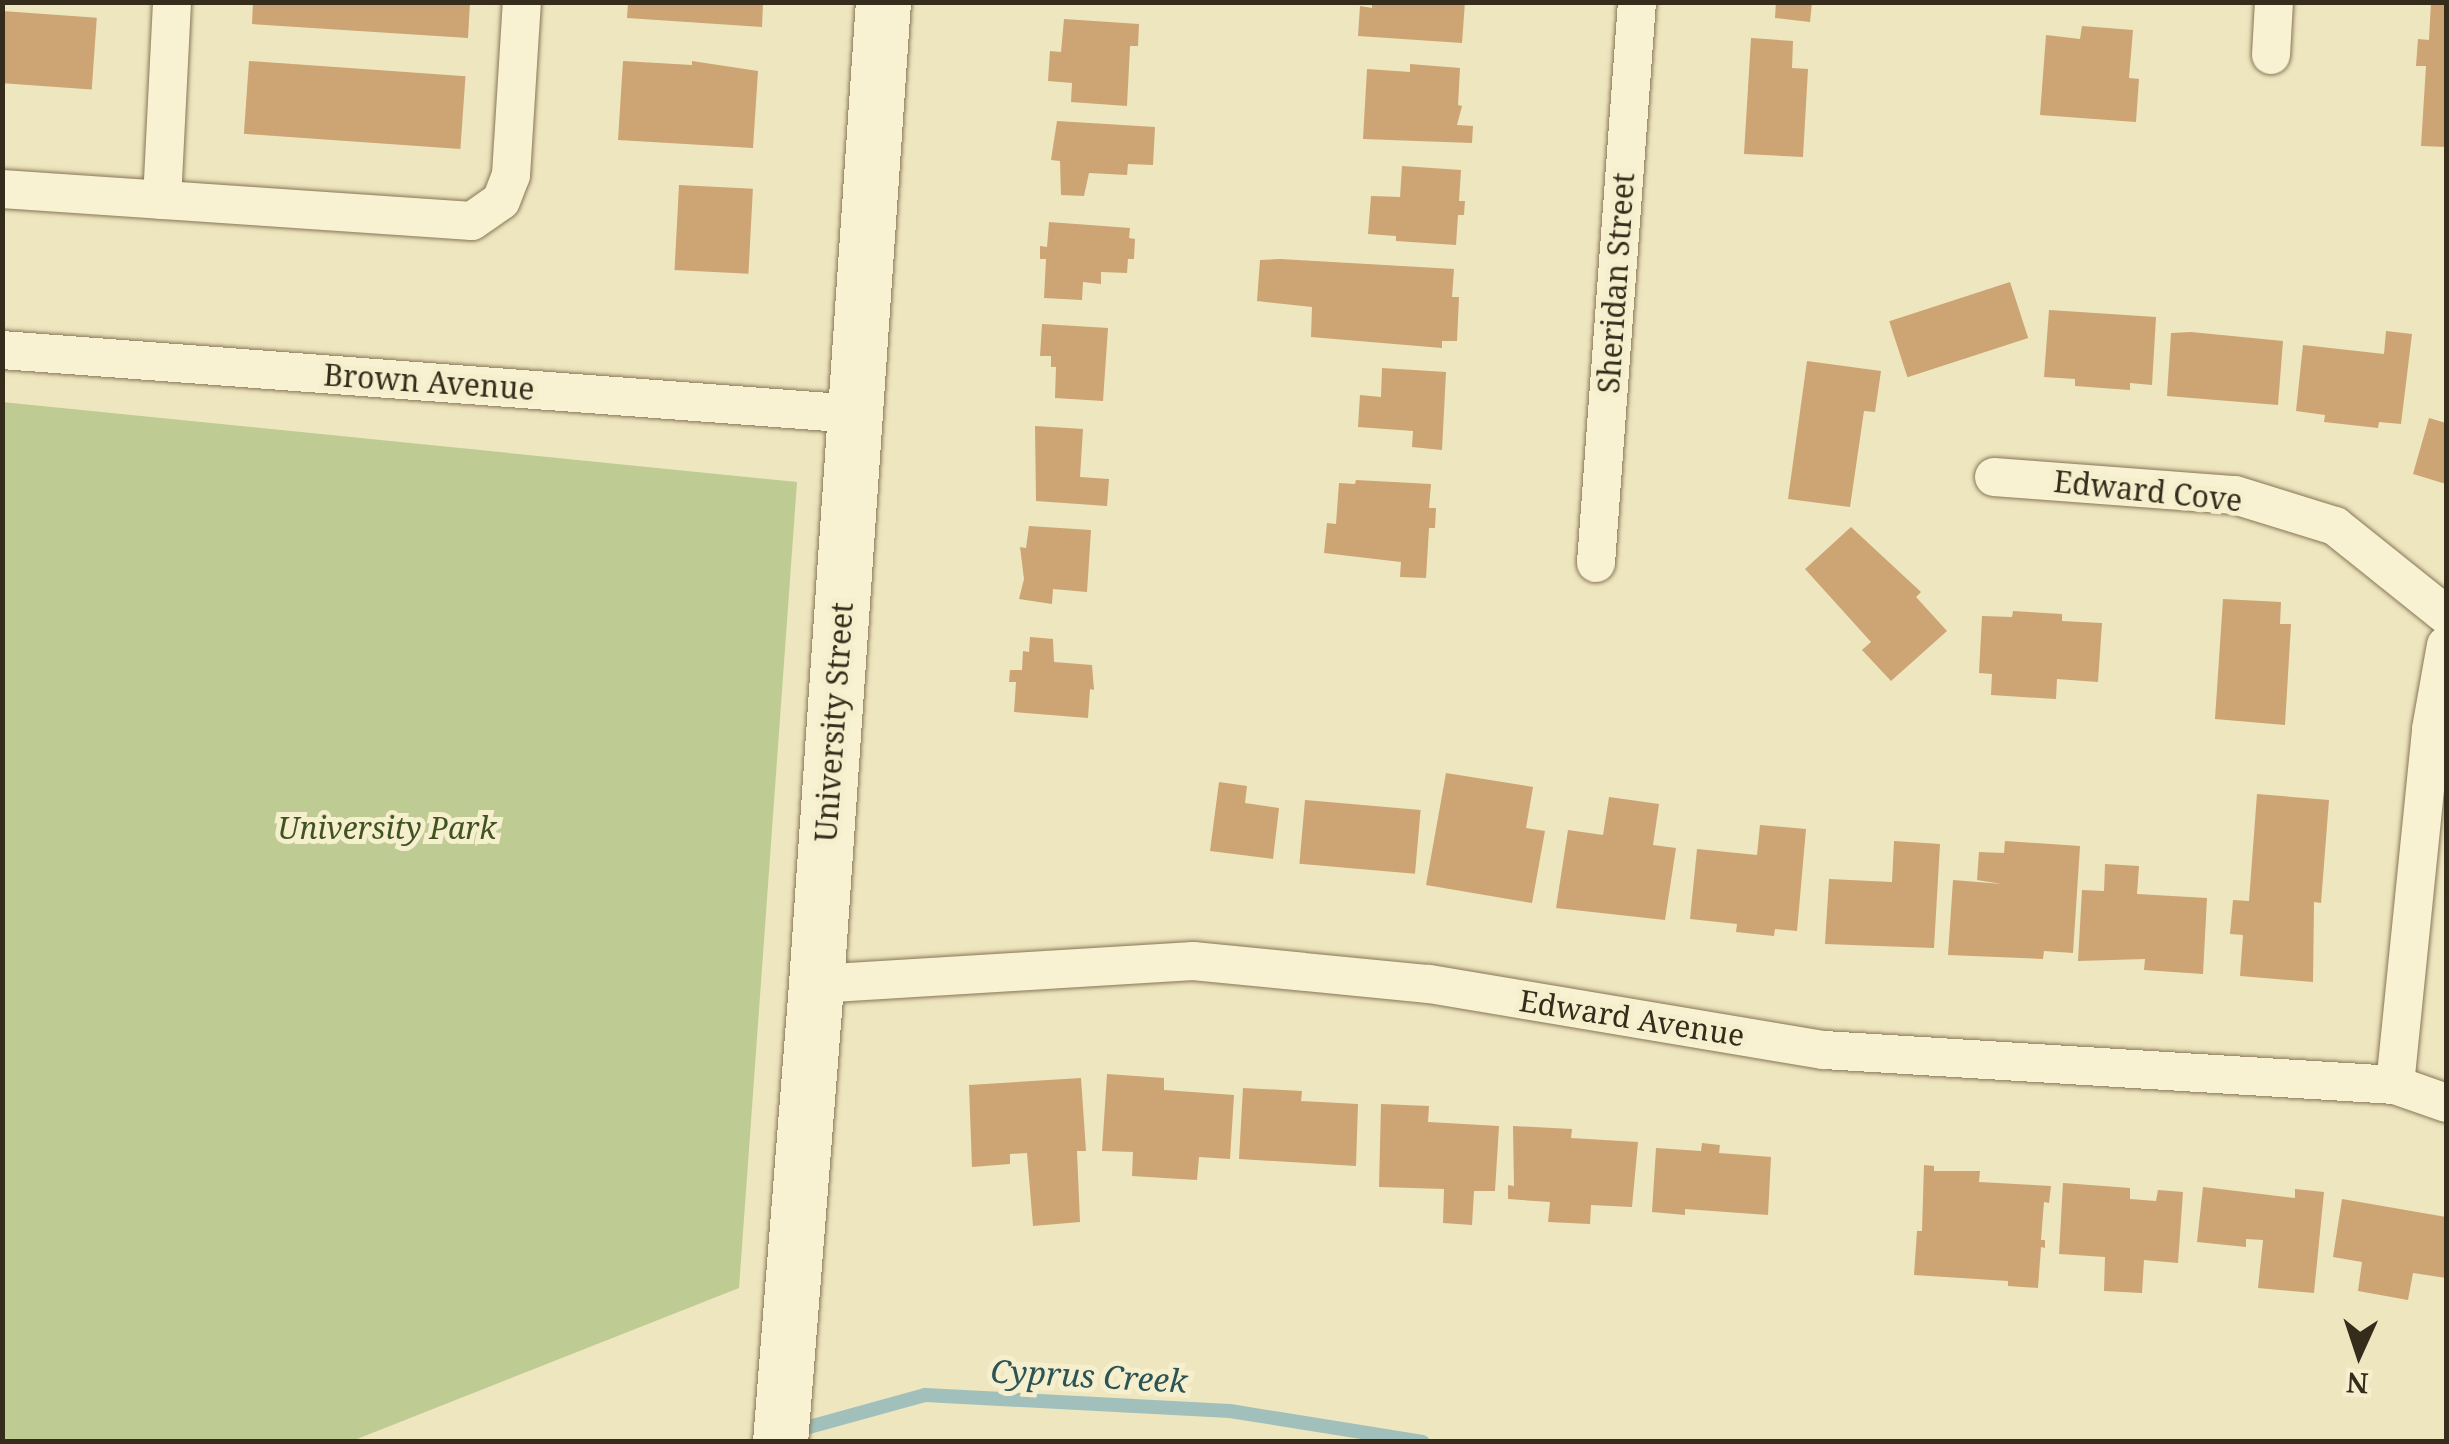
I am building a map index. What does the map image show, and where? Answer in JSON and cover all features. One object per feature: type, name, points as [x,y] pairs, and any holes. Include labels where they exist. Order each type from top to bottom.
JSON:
[{"type":"street","points":[[162,200],[172,2]]},
{"type":"street","points":[[2,188],[472,221],[501,201],[511,175],[522,2]]},
{"type":"street","name":"University Street","points":[[780,1442],[816,984],[883,2]]},
{"type":"street","name":"Sheridan Street","points":[[1596,564],[1636,2]]},
{"type":"street","points":[[2270,55],[2274,2]]},
{"type":"street","name":"Brown Avenue","points":[[2,350],[855,414]]},
{"type":"street","name":"Edward Cove","points":[[1994,477],[2235,495],[2334,526],[2446,615]]},
{"type":"street","points":[[2395,1085],[2431,730],[2446,645]]},
{"type":"street","name":"Edward Avenue","points":[[816,984],[1193,961],[1429,984],[1824,1050],[2395,1085],[2446,1102]]},
{"type":"green space","name":"University Park","points":[[2,402],[797,482],[739,1288],[352,1441],[3,1441]]},
{"type":"building","points":[[253,2],[470,2],[468,38],[252,24]]},
{"type":"building","points":[[1372,2],[1465,2],[1462,43],[1358,36],[1360,6],[1372,8]]},
{"type":"building","points":[[1776,2],[1812,2],[1810,22],[1775,18]]},
{"type":"building","points":[[2431,2],[2446,2],[2446,147],[2421,146],[2426,66],[2416,66],[2418,39],[2429,40]]},
{"type":"building","points":[[628,3],[763,3],[762,27],[627,18]]},
{"type":"building","points":[[2,11],[97,18],[92,89],[2,83]]},
{"type":"building","points":[[1064,19],[1139,24],[1138,46],[1130,46],[1127,106],[1071,102],[1072,83],[1048,81],[1050,51],[1061,52]]},
{"type":"building","points":[[2082,26],[2133,30],[2129,78],[2139,79],[2136,122],[2040,115],[2046,35],[2080,39]]},
{"type":"building","points":[[1751,38],[1793,41],[1792,68],[1808,69],[1803,157],[1744,154]]},
{"type":"building","points":[[249,61],[465,76],[460,149],[244,134]]},
{"type":"building","points":[[623,61],[692,65],[692,61],[758,71],[753,148],[618,140]]},
{"type":"building","points":[[1410,64],[1460,68],[1458,105],[1462,106],[1457,125],[1473,126],[1472,143],[1363,139],[1367,69],[1410,72]]},
{"type":"building","points":[[1057,121],[1155,127],[1153,165],[1128,164],[1127,175],[1089,173],[1084,196],[1061,195],[1060,161],[1051,160]]},
{"type":"building","points":[[1402,166],[1461,170],[1459,201],[1465,201],[1464,215],[1458,215],[1456,245],[1396,241],[1396,236],[1368,234],[1371,196],[1400,197]]},
{"type":"building","points":[[679,185],[753,189],[748,274],[675,270]]},
{"type":"building","points":[[1049,222],[1130,228],[1129,238],[1135,239],[1134,259],[1128,259],[1127,273],[1101,272],[1101,284],[1083,282],[1082,300],[1044,298],[1046,259],[1040,259],[1040,246],[1047,247]]},
{"type":"building","points":[[1260,260],[1454,269],[1452,297],[1459,297],[1457,341],[1442,341],[1442,348],[1311,337],[1312,307],[1257,301]]},
{"type":"building","points":[[2010,282],[2028,338],[1907,377],[1889,321]]},
{"type":"building","points":[[2049,310],[2156,317],[2152,385],[2130,383],[2130,390],[2075,386],[2075,379],[2044,377]]},
{"type":"building","points":[[1042,324],[1108,328],[1103,401],[1055,398],[1056,367],[1051,367],[1051,356],[1040,356]]},
{"type":"building","points":[[2386,331],[2412,334],[2401,424],[2379,422],[2378,428],[2324,422],[2325,415],[2296,411],[2303,345],[2384,354]]},
{"type":"building","points":[[2171,333],[2283,341],[2278,405],[2167,396]]},
{"type":"building","points":[[1807,361],[1881,371],[1875,412],[1864,411],[1850,507],[1788,499]]},
{"type":"building","points":[[1382,368],[1446,372],[1442,450],[1412,447],[1413,431],[1358,427],[1360,395],[1381,397]]},
{"type":"building","points":[[2429,418],[2446,423],[2446,484],[2413,474]]},
{"type":"building","points":[[1035,426],[1083,429],[1080,477],[1109,479],[1107,506],[1036,501]]},
{"type":"building","points":[[1356,480],[1431,484],[1429,508],[1436,508],[1435,528],[1429,528],[1426,578],[1400,577],[1401,562],[1324,553],[1327,523],[1336,524],[1339,483],[1355,484]]},
{"type":"building","points":[[1029,526],[1091,530],[1087,592],[1053,589],[1052,604],[1019,599],[1024,579],[1020,547],[1026,548]]},
{"type":"building","points":[[1851,527],[1921,592],[1916,597],[1947,631],[1891,681],[1862,650],[1871,642],[1805,569]]},
{"type":"building","points":[[2223,599],[2281,602],[2280,624],[2291,624],[2285,725],[2215,719]]},
{"type":"building","points":[[2013,611],[2062,614],[2062,621],[2102,623],[2098,682],[2057,679],[2056,699],[1991,695],[1992,674],[1979,673],[1982,616],[2012,617]]},
{"type":"building","points":[[1030,637],[1053,639],[1054,662],[1092,665],[1094,690],[1090,689],[1088,718],[1014,712],[1016,682],[1009,682],[1010,670],[1022,670],[1023,651],[1029,652]]},
{"type":"building","points":[[1446,773],[1533,787],[1526,828],[1545,831],[1532,903],[1426,885]]},
{"type":"building","points":[[1219,782],[1247,786],[1245,803],[1279,808],[1273,859],[1210,851]]},
{"type":"building","points":[[2257,794],[2329,800],[2321,903],[2314,902],[2313,982],[2240,976],[2243,935],[2230,934],[2233,900],[2249,901]]},
{"type":"building","points":[[1609,797],[1659,804],[1653,845],[1676,848],[1665,920],[1556,908],[1568,830],[1603,835]]},
{"type":"building","points":[[1305,800],[1421,810],[1415,874],[1299,864]]},
{"type":"building","points":[[1760,825],[1806,829],[1797,931],[1775,929],[1774,936],[1736,932],[1737,924],[1690,919],[1697,849],[1757,855]]},
{"type":"building","points":[[1894,841],[1940,844],[1934,948],[1825,944],[1829,879],[1892,882]]},
{"type":"building","points":[[2005,841],[2080,846],[2073,953],[2044,951],[2043,959],[1948,955],[1953,880],[2002,884],[1977,880],[1979,852],[2004,853]]},
{"type":"building","points":[[2105,864],[2139,866],[2137,894],[2207,898],[2203,974],[2144,970],[2145,959],[2078,961],[2082,890],[2104,891]]},
{"type":"building","points":[[1107,1074],[1164,1078],[1164,1090],[1234,1095],[1230,1159],[1199,1157],[1197,1180],[1132,1176],[1133,1152],[1102,1151]]},
{"type":"building","points":[[1081,1078],[1086,1151],[1077,1151],[1080,1222],[1033,1226],[1027,1153],[1010,1154],[1010,1164],[972,1167],[969,1085]]},
{"type":"building","points":[[1243,1088],[1302,1091],[1301,1101],[1358,1104],[1356,1166],[1239,1159]]},
{"type":"building","points":[[1381,1104],[1429,1106],[1428,1122],[1499,1126],[1495,1191],[1474,1191],[1472,1225],[1443,1223],[1444,1189],[1379,1187]]},
{"type":"building","points":[[1513,1126],[1572,1129],[1571,1138],[1638,1142],[1632,1207],[1591,1205],[1590,1224],[1548,1222],[1550,1202],[1508,1199],[1508,1185],[1514,1186]]},
{"type":"building","points":[[1702,1143],[1720,1145],[1719,1153],[1771,1157],[1768,1215],[1685,1209],[1685,1215],[1652,1212],[1656,1148],[1701,1151]]},
{"type":"building","points":[[1924,1165],[1934,1166],[1934,1171],[1980,1171],[1979,1182],[2051,1186],[2049,1203],[2044,1202],[2041,1240],[2045,1240],[2045,1248],[2041,1247],[2038,1288],[2008,1286],[2008,1281],[1914,1275],[1917,1231],[1922,1231]]},
{"type":"building","points":[[2063,1183],[2130,1188],[2130,1199],[2156,1201],[2158,1190],[2183,1192],[2178,1263],[2144,1260],[2142,1293],[2104,1291],[2105,1257],[2059,1254]]},
{"type":"building","points":[[2203,1187],[2295,1198],[2295,1189],[2324,1192],[2314,1293],[2258,1288],[2263,1240],[2246,1239],[2246,1247],[2197,1242]]},
{"type":"building","points":[[2342,1199],[2446,1217],[2446,1278],[2413,1273],[2408,1300],[2358,1291],[2362,1262],[2333,1257]]},
{"type":"waterway","name":"Cyprus Creek","points":[[791,1432],[925,1395],[1230,1411],[1423,1442]]}]
